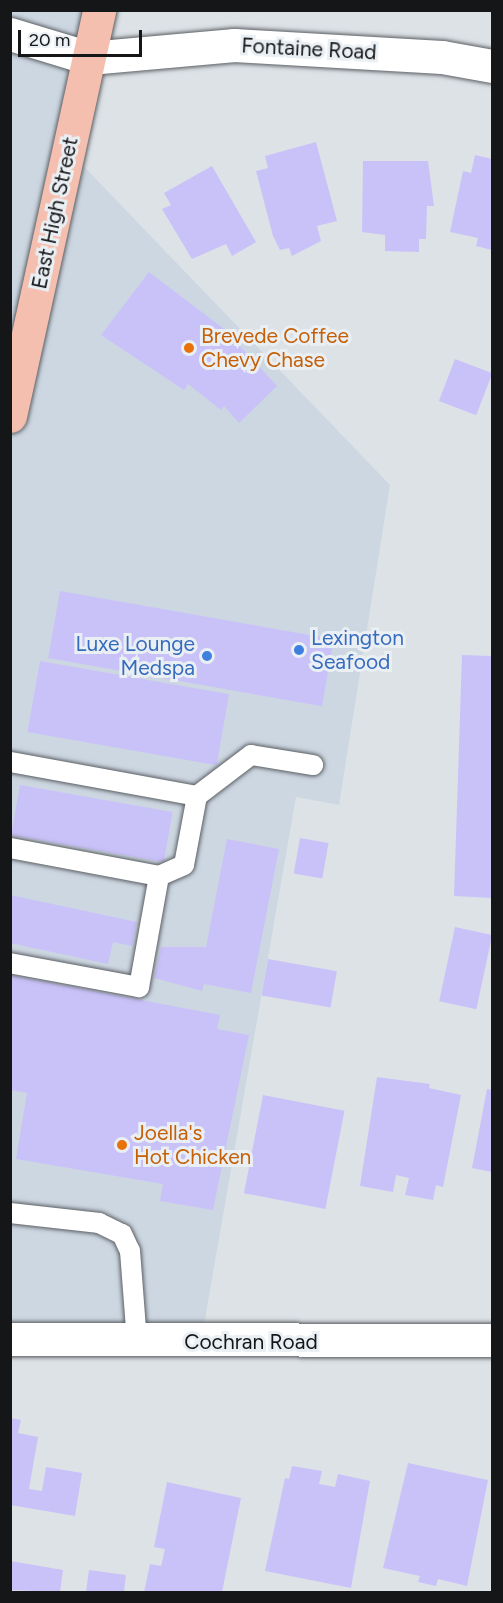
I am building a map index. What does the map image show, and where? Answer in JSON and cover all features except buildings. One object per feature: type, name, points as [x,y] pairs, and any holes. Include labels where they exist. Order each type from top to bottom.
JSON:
[{"type":"main road","name":"East High Street","points":[[10,416],[99,10]]},
{"type":"street","points":[[10,34],[89,58]]},
{"type":"street","name":"Fontaine Road","points":[[89,58],[234,45],[442,57],[492,66]]},
{"type":"street","name":"Cochran Road","points":[[10,1339],[492,1340]]},
{"type":"lane","points":[[10,848],[159,876],[184,865],[197,796],[251,755],[313,765]]},
{"type":"lane","points":[[10,762],[197,796]]},
{"type":"lane","points":[[10,963],[139,987],[159,876]]},
{"type":"lane","points":[[10,1213],[99,1223],[122,1234],[130,1251],[137,1341]]},
{"type":"shaded area","points":[[11,11],[98,11],[69,151],[390,485],[339,805],[296,797],[201,1342],[11,1339]]},
{"type":"place","name":"Brevede Coffee Chevy Chase","points":[[189,348]]},
{"type":"place","name":"Lexington Seafood","points":[[299,650]]},
{"type":"place","name":"Luxe Lounge Medspa","points":[[207,656]]},
{"type":"place","name":"Joella's Hot Chicken","points":[[122,1145]]}]
